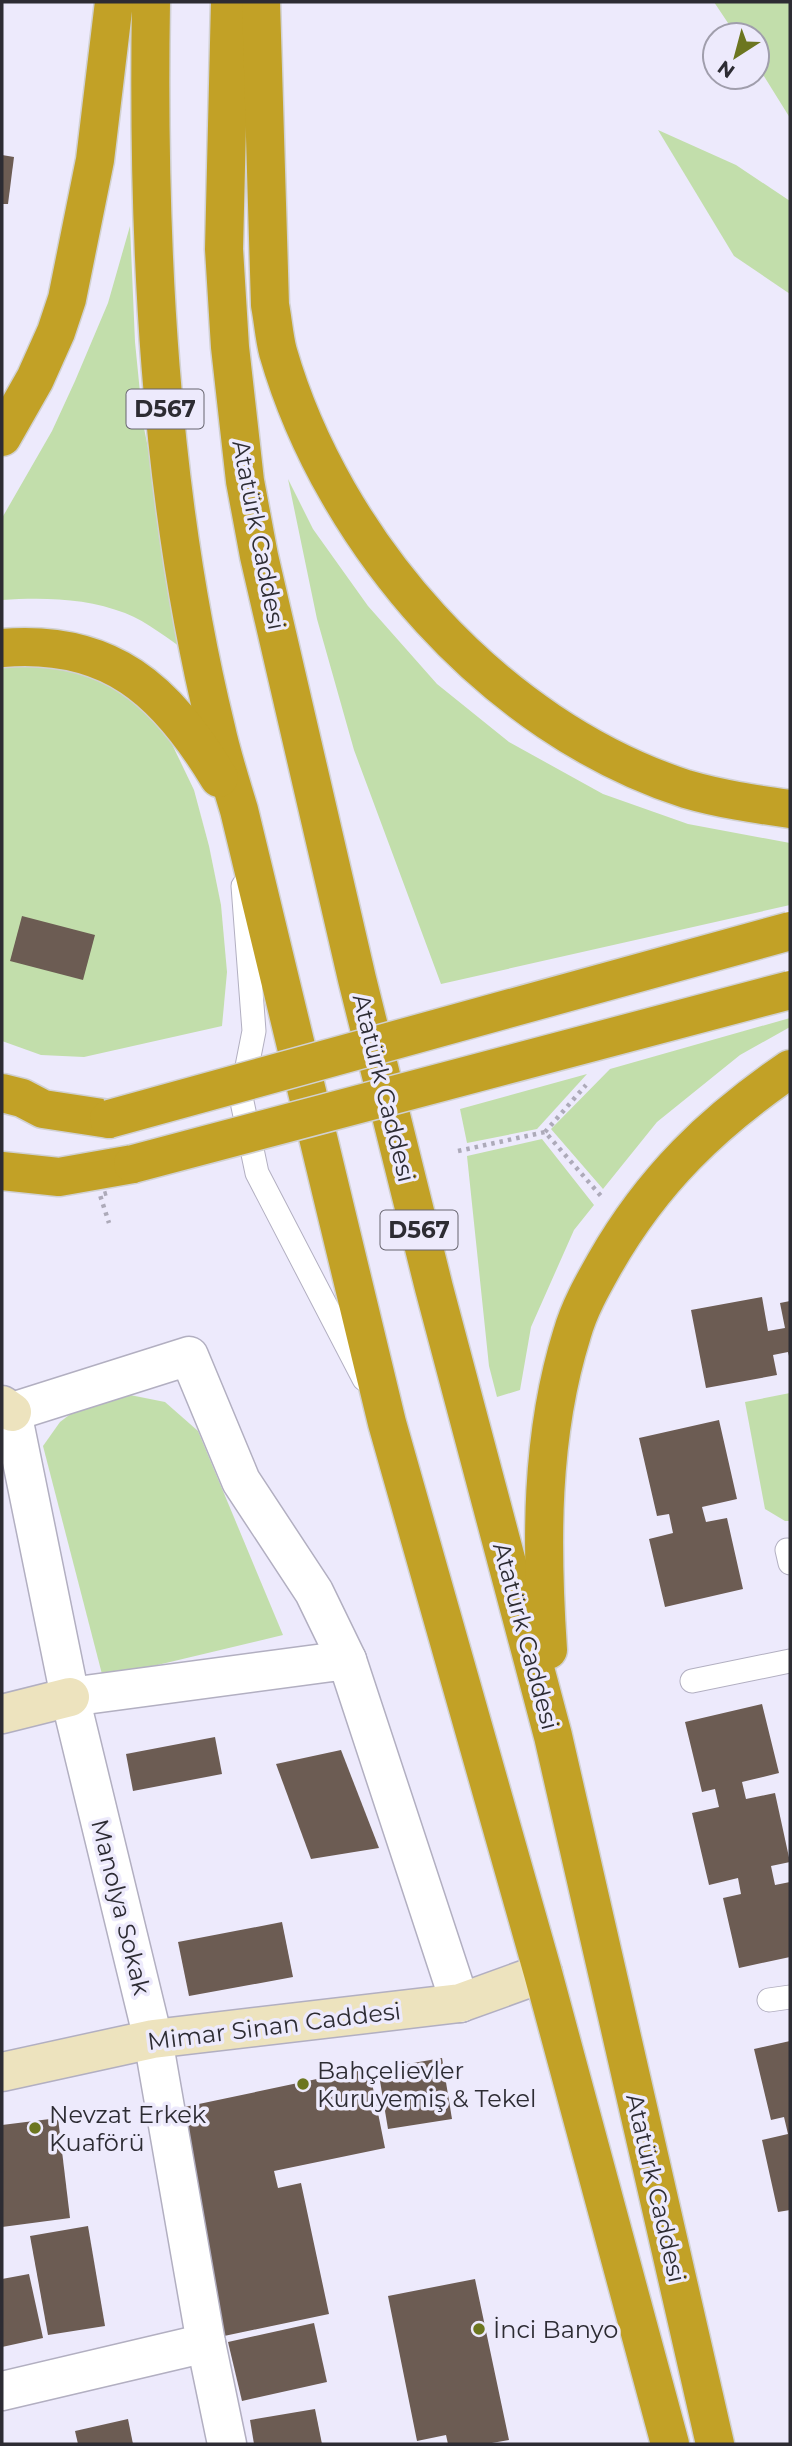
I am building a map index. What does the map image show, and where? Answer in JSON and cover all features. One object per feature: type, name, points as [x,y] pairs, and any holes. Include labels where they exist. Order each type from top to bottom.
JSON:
[{"type":"highway","points":[[2,437],[35,379],[67,299],[95,160],[114,2]]},
{"type":"highway","name":"D567","points":[[151,2],[149,78],[161,378],[186,575],[216,728],[239,810]]},
{"type":"highway","name":"Atatürk Caddesi","points":[[230,2],[224,249],[230,347],[247,493],[259,556],[356,979],[434,1288],[553,1736],[715,2444]]},
{"type":"highway","points":[[261,2],[270,305],[277,349],[313,446],[328,477],[368,542],[399,583],[437,625],[487,673],[539,713],[593,748],[645,773],[687,789],[736,801],[790,809]]},
{"type":"highway","points":[[2,648],[48,647],[79,653],[107,662],[131,676],[170,711],[203,751],[239,810]]},
{"type":"highway","name":"Atatürk Caddesi","points":[[239,810],[387,1423],[543,1973],[670,2444]]},
{"type":"highway","points":[[2,1093],[22,1098],[43,1109],[109,1119],[790,931]]},
{"type":"highway","points":[[2,1171],[59,1177],[133,1164],[790,990]]},
{"type":"highway","points":[[553,1736],[543,1578],[544,1505],[560,1377],[572,1332],[588,1293],[615,1245],[677,1162],[733,1113],[790,1069]]},
{"type":"street","points":[[5,1411],[189,1356],[241,1481],[314,1592],[347,1660],[460,2003]]},
{"type":"street","name":"Manolya Sokak","points":[[5,1411],[70,1697],[153,2039],[206,2343],[227,2444]]},
{"type":"street","points":[[2,1714],[70,1697],[347,1660]]},
{"type":"street","name":"Mimar Sinan Caddesi","points":[[2,2072],[153,2039],[460,2003],[543,1973]]},
{"type":"street","points":[[2,2391],[206,2343]]},
{"type":"lane","points":[[239,810],[243,901],[254,1031],[241,1097],[257,1173],[387,1423]]},
{"type":"lane","points":[[692,1681],[790,1661]]},
{"type":"path","points":[[458,1151],[545,1132],[605,1200]]},
{"type":"green space","points":[[714,2],[790,2],[790,118],[771,87],[771,21],[727,21]]},
{"type":"green space","points":[[658,130],[736,165],[790,201],[790,294],[734,256]]},
{"type":"green space","points":[[130,226],[135,342],[143,423],[189,653],[142,621],[110,608],[64,600],[2,600],[2,518],[52,431],[75,381],[108,303]]},
{"type":"green space","points":[[288,479],[313,529],[368,606],[437,684],[509,742],[603,794],[688,824],[790,843],[790,905],[441,984],[354,750],[317,619]]},
{"type":"green space","points":[[69,662],[139,702],[170,740],[194,790],[209,846],[221,905],[227,972],[222,1026],[84,1057],[41,1055],[2,1041],[2,666]]},
{"type":"green space","points":[[790,1018],[790,1027],[740,1055],[657,1122],[603,1189],[551,1129],[610,1069]]},
{"type":"green space","points":[[587,1074],[537,1129],[467,1143],[460,1109]]},
{"type":"green space","points":[[542,1139],[594,1205],[574,1230],[531,1327],[520,1390],[497,1397],[489,1366],[467,1156]]},
{"type":"green space","points":[[790,1393],[790,1521],[785,1521],[765,1509],[745,1402]]},
{"type":"green space","points":[[125,1394],[165,1402],[198,1431],[283,1635],[103,1678],[43,1446],[60,1422],[89,1400]]},
{"type":"building","points":[[2,155],[14,157],[8,204],[2,204]]},
{"type":"building","points":[[22,916],[95,935],[83,980],[10,961]]},
{"type":"building","points":[[762,1297],[768,1331],[785,1328],[780,1303],[790,1301],[790,1360],[788,1352],[773,1355],[777,1375],[706,1388],[691,1310]]},
{"type":"building","points":[[719,1420],[737,1499],[702,1507],[706,1522],[727,1518],[743,1589],[665,1607],[649,1539],[673,1533],[669,1514],[657,1516],[639,1438]]},
{"type":"building","points":[[762,1704],[779,1773],[742,1782],[746,1799],[775,1793],[790,1862],[771,1866],[775,1885],[790,1882],[790,1957],[739,1968],[723,1898],[741,1894],[738,1878],[709,1885],[692,1813],[719,1807],[715,1789],[702,1792],[685,1722]]},
{"type":"building","points":[[215,1737],[222,1774],[133,1791],[126,1754]]},
{"type":"building","points":[[341,1750],[379,1848],[311,1859],[276,1764]]},
{"type":"building","points":[[282,1922],[293,1977],[189,1996],[178,1942]]},
{"type":"building","points":[[790,2041],[790,2210],[778,2212],[762,2140],[788,2134],[784,2117],[771,2120],[754,2049]]},
{"type":"building","points":[[442,2058],[452,2119],[388,2129],[378,2069]]},
{"type":"building","points":[[369,2068],[385,2148],[274,2171],[278,2188],[301,2183],[329,2314],[224,2336],[175,2109]]},
{"type":"building","points":[[58,2118],[70,2218],[2,2227],[2,2125]]},
{"type":"building","points":[[88,2226],[105,2326],[48,2335],[30,2236]]},
{"type":"building","points":[[29,2274],[43,2338],[2,2347],[2,2279]]},
{"type":"building","points":[[475,2279],[509,2440],[486,2444],[448,2444],[446,2435],[417,2441],[388,2296]]},
{"type":"building","points":[[314,2323],[327,2382],[242,2401],[228,2342]]},
{"type":"building","points":[[315,2409],[322,2444],[254,2444],[250,2420]]},
{"type":"building","points":[[128,2419],[133,2444],[78,2444],[75,2431]]},
{"type":"place","name":"Bahçelievler Kuruyemiş & Tekel","points":[[303,2084]]},
{"type":"place","name":"Nevzat Erkek Kuaförü","points":[[35,2128]]},
{"type":"place","name":"İnci Banyo","points":[[479,2329]]}]
